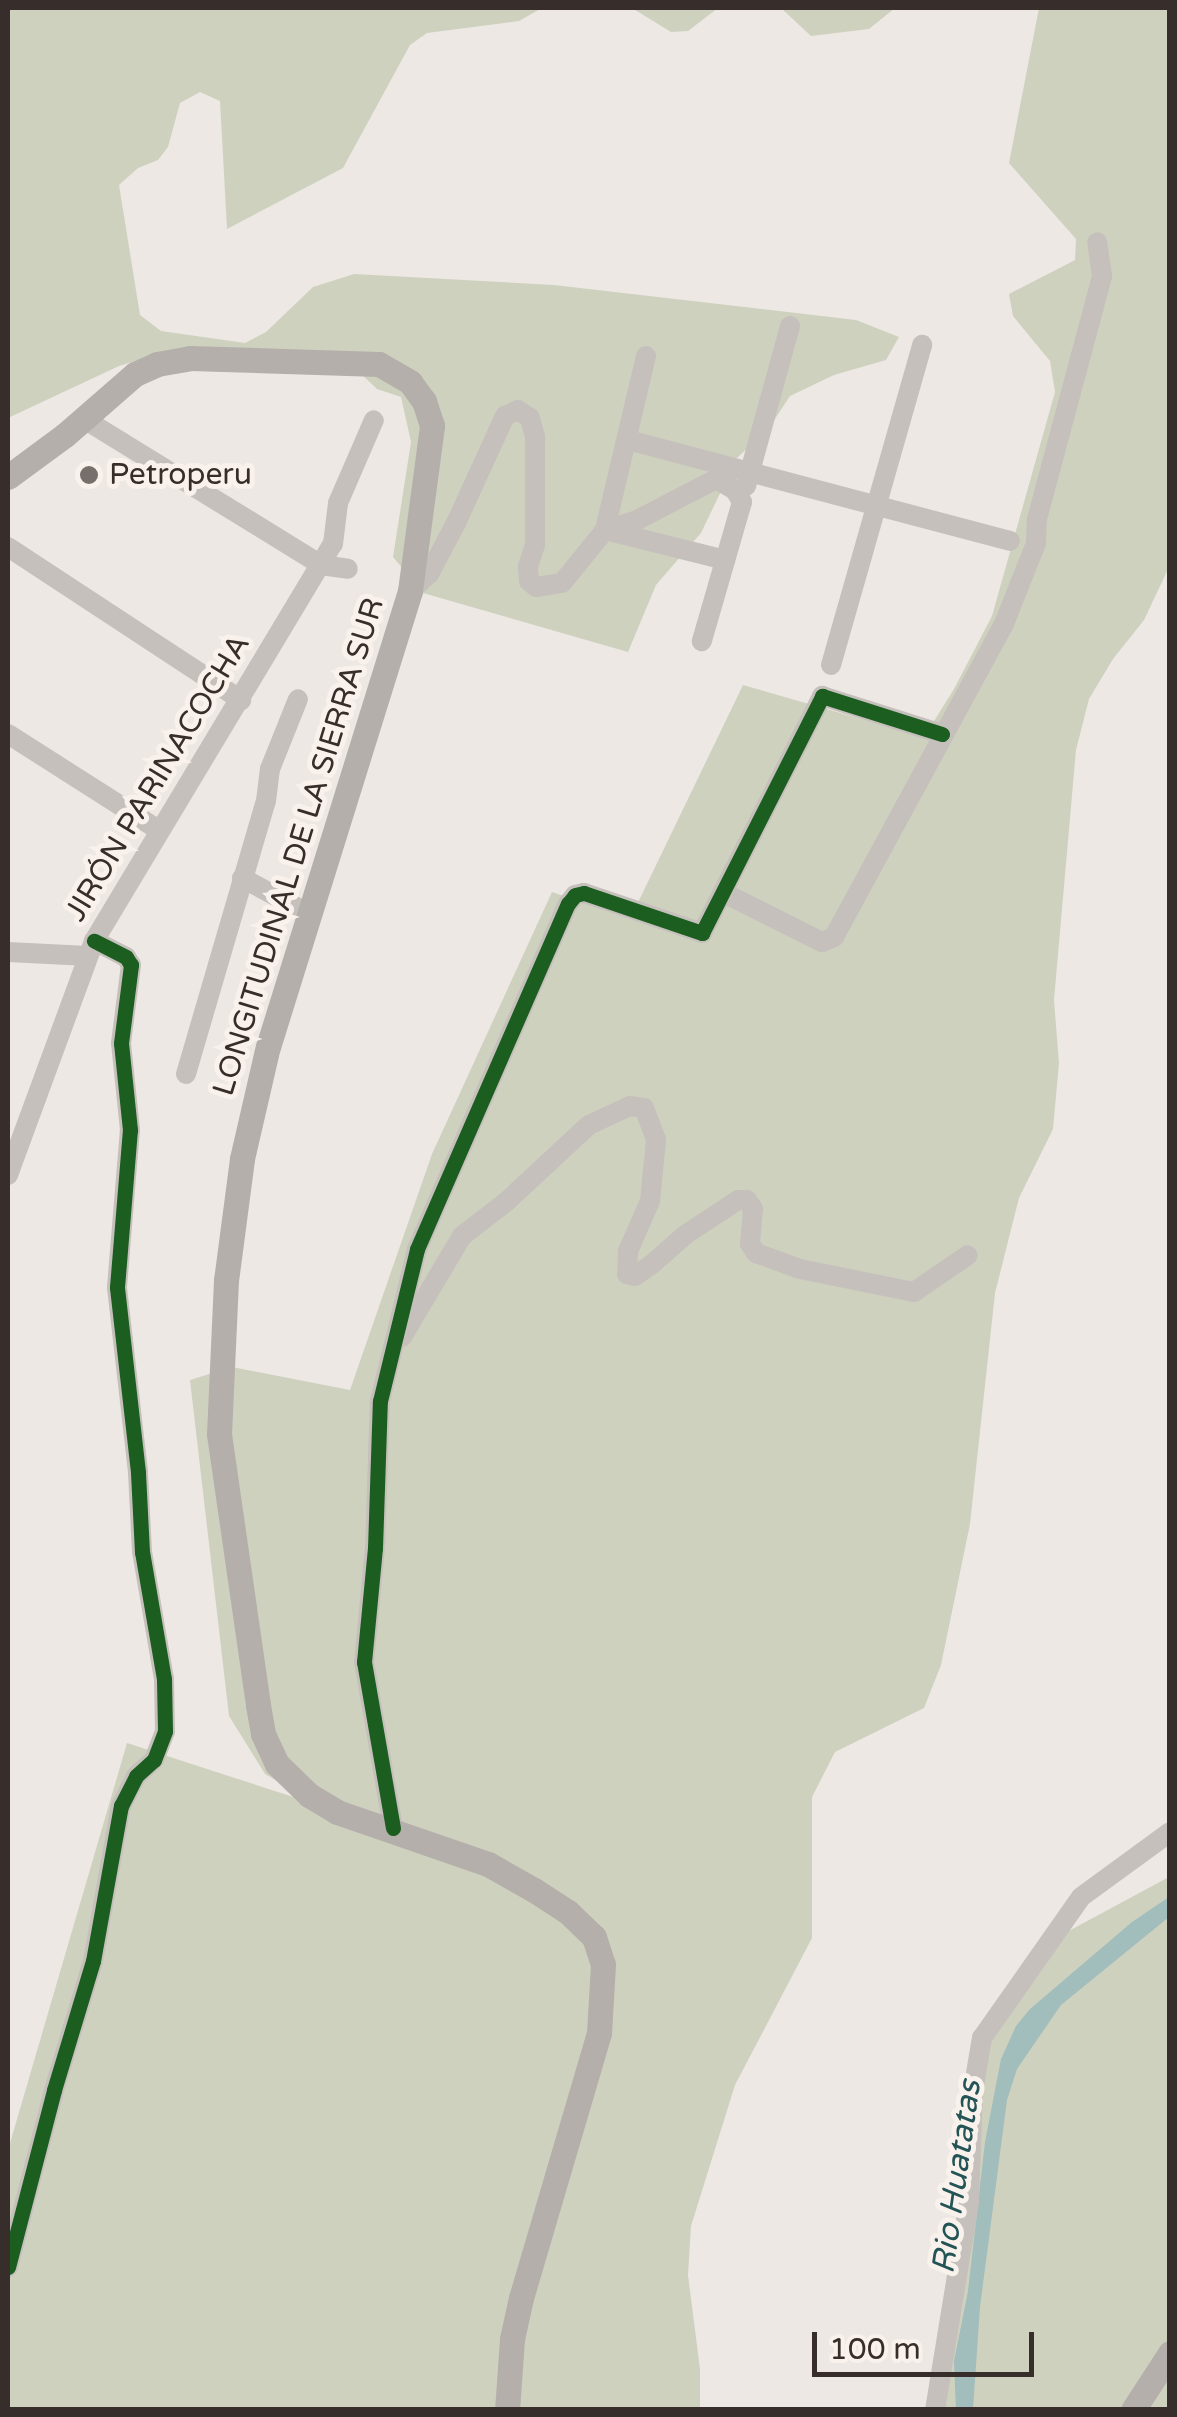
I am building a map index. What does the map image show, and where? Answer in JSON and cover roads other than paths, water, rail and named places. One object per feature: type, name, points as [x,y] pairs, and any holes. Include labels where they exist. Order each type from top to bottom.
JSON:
[{"type":"main road","name":"LONGITUDINAL DE LA SIERRA SUR","points":[[8,477],[135,374],[158,364],[190,358],[379,364],[410,382],[424,401],[432,426],[410,590],[268,1046],[242,1159],[226,1280],[219,1434],[268,1748],[277,1764],[309,1795],[337,1812],[393,1828],[488,1864],[568,1912],[594,1937],[602,1964],[600,2033],[521,2298],[512,2338],[507,2410]]},
{"type":"main road","points":[[1133,2410],[1170,2353]]},
{"type":"street","points":[[724,893],[822,942],[834,937],[1004,624],[1036,543],[1037,519],[1102,276],[1096,242]]},
{"type":"street","points":[[702,641],[790,326]]},
{"type":"street","points":[[831,665],[922,345]]},
{"type":"street","points":[[410,590],[429,574],[500,424],[511,411],[523,412],[530,418],[535,437],[535,545],[529,580],[546,589],[562,583],[605,530],[646,356]]},
{"type":"street","points":[[84,419],[321,564],[348,569]]},
{"type":"street","name":"JIRÓN PARINACOCHA","points":[[8,1175],[91,949],[321,564],[335,536],[342,492],[374,420]]},
{"type":"street","points":[[628,440],[1010,542]]},
{"type":"street","points":[[605,530],[637,520],[716,479],[728,483],[742,502]]},
{"type":"street","points":[[605,530],[725,560]]},
{"type":"street","points":[[8,547],[241,700]]},
{"type":"street","points":[[393,1828],[364,1662],[375,1548],[380,1402],[418,1249],[568,904],[574,895],[584,894],[697,934],[707,927],[822,696],[942,734]]},
{"type":"street","points":[[186,1074],[266,801],[270,769],[298,699]]},
{"type":"street","points":[[8,734],[160,831]]},
{"type":"street","points":[[242,878],[308,914]]},
{"type":"street","points":[[8,952],[91,949],[126,957],[131,965],[121,1043],[130,1130],[117,1287],[138,1472],[142,1552],[164,1678],[165,1731],[154,1760],[136,1776],[121,1806],[94,1961],[54,2090],[8,2267]]},
{"type":"street","points":[[390,1361],[462,1236],[506,1202],[589,1126],[630,1106],[644,1108],[656,1140],[650,1201],[628,1251],[626,1274],[635,1276],[651,1266],[685,1234],[738,1200],[747,1200],[753,1209],[750,1244],[756,1253],[800,1268],[914,1292],[968,1255]]},
{"type":"street","points":[[935,2410],[969,2203],[973,2091],[982,2038],[1081,1897],[1170,1832]]},
{"type":"water","points":[[1169,1897],[1169,1917],[1061,2005],[1017,2069],[1007,2100],[980,2307],[973,2409],[956,2410],[954,2361],[968,2291],[985,2142],[1001,2059],[1016,2026],[1030,2009],[1132,1922]]},
{"type":"place","name":"Petroperu","points":[[89,475]]},
{"type":"water label","name":"Rio Huatatas","points":[[957,2177]]}]
